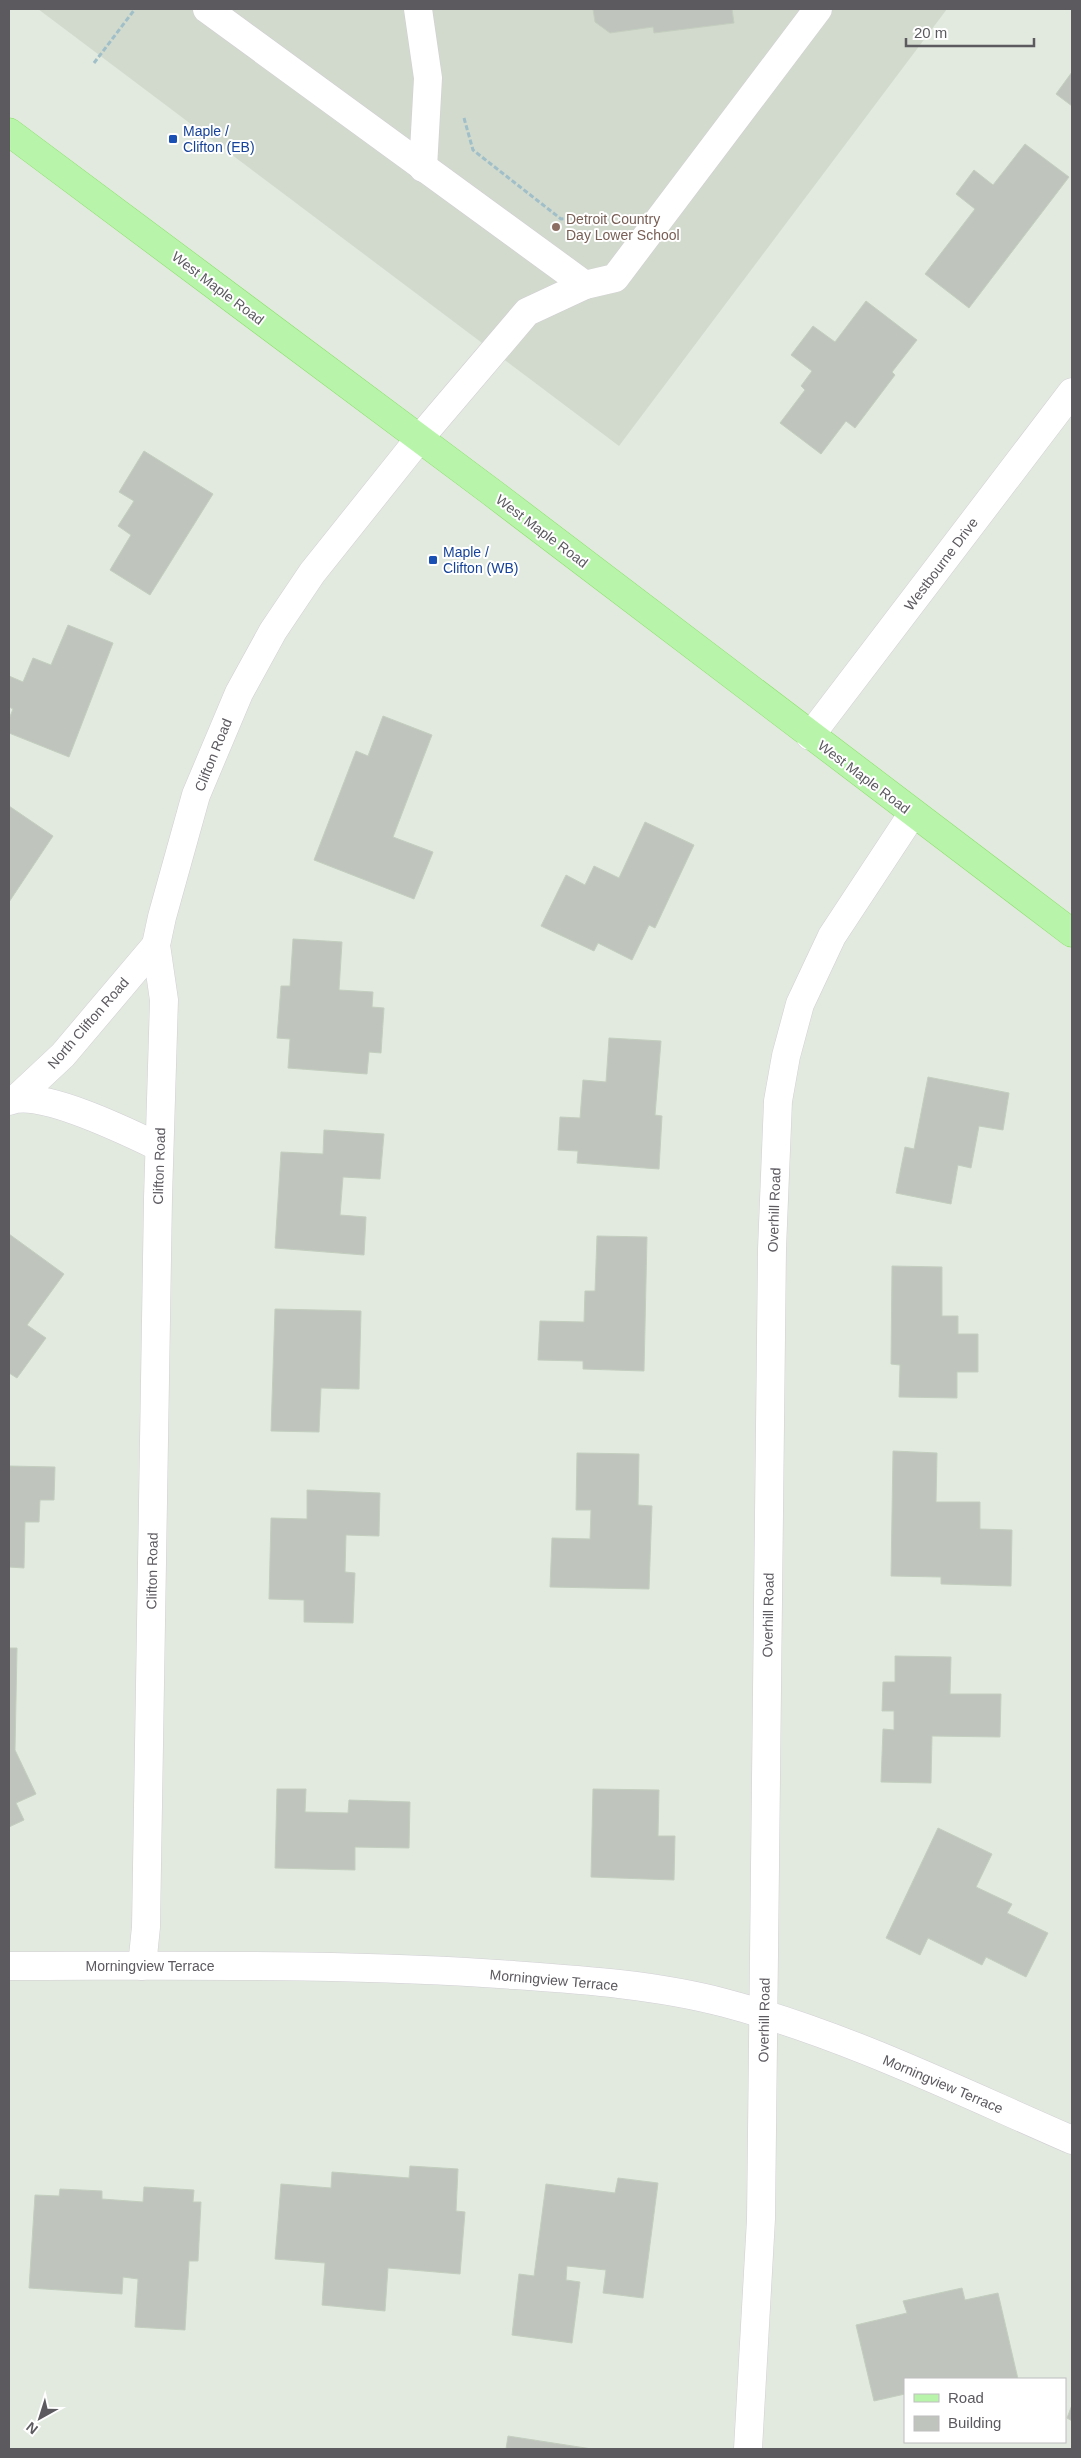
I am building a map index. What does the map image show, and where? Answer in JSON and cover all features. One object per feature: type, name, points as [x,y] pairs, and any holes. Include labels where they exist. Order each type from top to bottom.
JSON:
[{"type":"main road","name":"West Maple Road","points":[[9,132],[419,439],[1072,933]]},
{"type":"street","points":[[207,9],[585,286]]},
{"type":"street","points":[[418,9],[428,78],[423,168]]},
{"type":"street","name":"Clifton Road","points":[[142,1966],[146,1927],[159,1147],[164,1000],[156,944],[196,795],[239,694],[273,631],[312,573],[419,439],[527,312],[585,286],[616,278],[818,9]]},
{"type":"street","name":"Westbourne Drive","points":[[810,736],[1072,392]]},
{"type":"street","name":"Overhill Road","points":[[748,2449],[761,2219],[772,1248],[778,1101],[786,1056],[800,1004],[832,936],[913,814]]},
{"type":"street","name":"North Clifton Road","points":[[13,1099],[64,1055],[156,944]]},
{"type":"street","name":"North Clifton Road","points":[[13,1099],[62,1106],[114,1126],[159,1147]]},
{"type":"street","name":"Morningview Terrace","points":[[9,1966],[436,1969],[556,1978],[677,1992],[725,2003],[853,2045],[1072,2140]]},
{"type":"path","points":[[94,63],[135,9]]},
{"type":"path","points":[[462,109],[473,150],[561,218],[623,216]]},
{"type":"shaded area","name":"Detroit Country Day Lower School","points":[[38,9],[947,9],[619,446]]},
{"type":"building","points":[[593,9],[732,9],[734,23],[654,33],[653,27],[610,33],[595,22]]},
{"type":"building","points":[[1072,72],[1072,106],[1056,94]]},
{"type":"building","points":[[1025,144],[1069,177],[969,308],[925,274],[975,209],[956,194],[974,170],[993,185]]},
{"type":"building","points":[[866,301],[917,340],[892,372],[895,375],[855,428],[846,421],[821,454],[780,423],[805,390],[801,386],[812,371],[791,355],[813,326],[835,342]]},
{"type":"building","points":[[144,451],[213,494],[150,595],[110,570],[131,535],[118,526],[134,501],[119,492]]},
{"type":"building","points":[[68,625],[113,643],[69,757],[9,733],[9,719],[13,709],[9,707],[9,676],[23,682],[33,658],[51,665]]},
{"type":"building","points":[[383,716],[432,735],[393,837],[433,852],[414,899],[314,860],[356,751],[368,756]]},
{"type":"building","points":[[9,806],[53,836],[9,902]]},
{"type":"building","points":[[645,822],[694,845],[655,928],[649,925],[632,960],[598,943],[594,951],[541,926],[566,875],[585,885],[594,866],[619,878]]},
{"type":"building","points":[[293,939],[342,942],[339,990],[373,992],[372,1007],[384,1008],[381,1053],[369,1052],[367,1074],[288,1068],[290,1039],[277,1038],[281,986],[290,986]]},
{"type":"building","points":[[609,1038],[661,1041],[655,1115],[662,1116],[659,1169],[577,1163],[578,1151],[558,1150],[560,1117],[580,1118],[583,1080],[606,1082]]},
{"type":"building","points":[[928,1077],[1009,1093],[1003,1130],[979,1126],[971,1168],[958,1165],[951,1204],[896,1193],[905,1147],[914,1149]]},
{"type":"building","points":[[324,1130],[384,1134],[380,1179],[343,1177],[340,1215],[366,1217],[364,1255],[275,1248],[281,1152],[323,1154]]},
{"type":"building","points":[[9,1234],[64,1274],[27,1325],[46,1338],[17,1378],[9,1373]]},
{"type":"building","points":[[597,1236],[647,1237],[644,1371],[583,1369],[583,1361],[538,1360],[540,1321],[584,1322],[585,1291],[595,1291]]},
{"type":"building","points":[[892,1266],[942,1267],[942,1316],[958,1316],[958,1334],[978,1334],[978,1372],[957,1372],[957,1398],[899,1397],[900,1365],[891,1364]]},
{"type":"building","points":[[275,1309],[361,1311],[359,1389],[321,1388],[319,1432],[271,1431]]},
{"type":"building","points":[[893,1451],[937,1453],[936,1502],[980,1502],[980,1529],[1012,1530],[1011,1586],[941,1584],[941,1577],[891,1576]]},
{"type":"building","points":[[577,1453],[639,1454],[638,1505],[652,1506],[649,1589],[550,1587],[552,1538],[590,1539],[591,1510],[576,1510]]},
{"type":"building","points":[[9,1466],[55,1467],[54,1500],[40,1500],[39,1522],[25,1522],[24,1568],[9,1567]]},
{"type":"building","points":[[307,1490],[380,1493],[379,1536],[346,1535],[345,1572],[355,1573],[353,1623],[304,1622],[304,1600],[269,1599],[271,1518],[307,1519]]},
{"type":"building","points":[[9,1648],[17,1648],[15,1750],[36,1794],[16,1803],[24,1820],[9,1827]]},
{"type":"building","points":[[895,1656],[951,1657],[950,1694],[1001,1694],[1000,1737],[932,1736],[931,1783],[881,1782],[883,1729],[894,1730],[894,1711],[882,1711],[883,1682],[895,1682]]},
{"type":"building","points":[[277,1789],[306,1789],[305,1812],[348,1813],[349,1800],[410,1802],[409,1848],[355,1847],[355,1870],[275,1868]]},
{"type":"building","points":[[593,1789],[659,1790],[658,1836],[675,1836],[674,1880],[591,1877]]},
{"type":"building","points":[[938,1828],[992,1854],[976,1887],[1012,1904],[1007,1913],[1048,1933],[1026,1977],[986,1957],[982,1965],[928,1938],[920,1955],[886,1938]]},
{"type":"building","points":[[410,2166],[458,2169],[456,2211],[465,2212],[460,2274],[388,2268],[385,2311],[322,2305],[325,2263],[275,2259],[281,2184],[331,2188],[332,2172],[409,2178]]},
{"type":"building","points":[[618,2178],[658,2183],[643,2298],[603,2293],[606,2270],[567,2266],[566,2280],[580,2282],[572,2343],[512,2335],[519,2274],[534,2276],[546,2184],[615,2193]]},
{"type":"building","points":[[144,2187],[194,2190],[193,2202],[201,2202],[198,2261],[189,2261],[185,2330],[135,2327],[138,2279],[123,2277],[122,2294],[29,2288],[35,2195],[59,2196],[60,2189],[102,2191],[102,2199],[143,2202]]},
{"type":"building","points":[[962,2288],[965,2300],[998,2293],[1018,2378],[904,2378],[904,2394],[874,2401],[856,2325],[907,2313],[903,2301]]},
{"type":"building","points":[[1072,2405],[1072,2421],[1067,2418]]},
{"type":"building","points":[[508,2436],[592,2449],[506,2449]]},
{"type":"place","name":"Maple / Clifton (EB)","points":[[173,139]]},
{"type":"place","name":"Detroit Country Day Lower School","points":[[556,227]]},
{"type":"place","name":"Maple / Clifton (WB)","points":[[433,560]]}]
